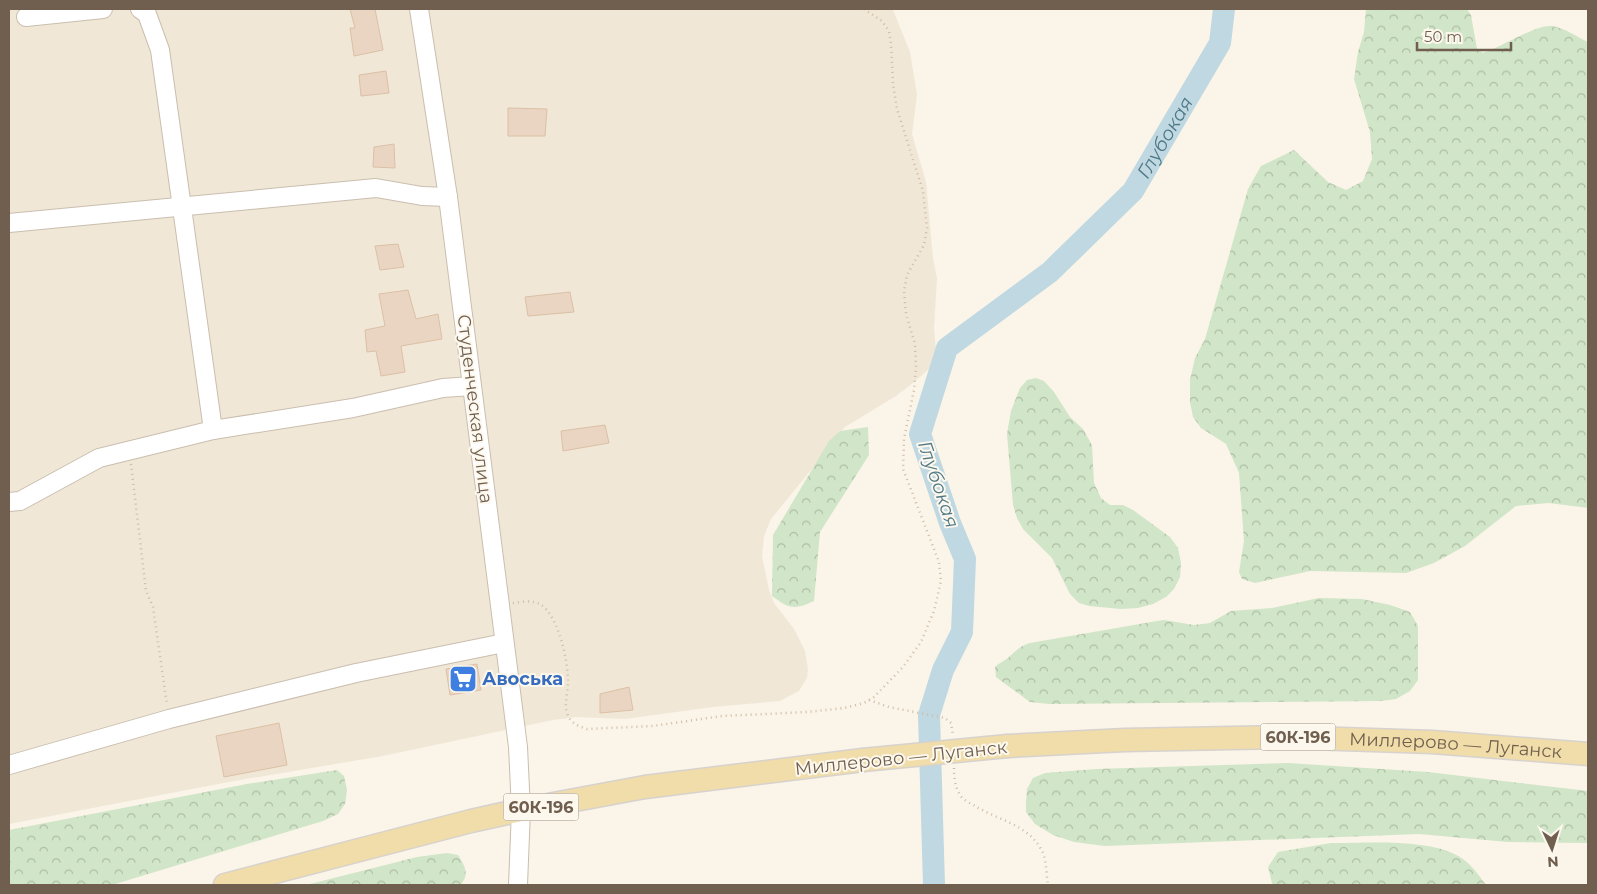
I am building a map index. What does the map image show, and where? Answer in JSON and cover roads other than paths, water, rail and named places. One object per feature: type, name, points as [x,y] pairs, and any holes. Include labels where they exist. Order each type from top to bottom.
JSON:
[{"type":"main road","name":"Миллерово — Луганск","points":[[225,885],[471,821],[645,787],[863,760],[1008,746],[1124,740],[1281,737],[1432,742],[1588,754]]},
{"type":"street","points":[[26,17],[103,9]]},
{"type":"street","points":[[140,9],[147,14],[160,50],[213,430]]},
{"type":"street","name":"Студенческая улица","points":[[419,9],[448,197],[518,747],[521,810],[518,885]]},
{"type":"street","points":[[9,224],[376,188],[422,196],[448,197]]},
{"type":"street","points":[[9,502],[20,501],[98,458],[213,430],[353,408],[443,388],[472,386]]},
{"type":"street","points":[[9,765],[168,719],[356,673],[504,643]]},
{"type":"waterway","name":"Глубокая","points":[[934,885],[929,715],[943,670],[962,632],[965,559],[950,523],[920,434],[947,348],[1050,272],[1133,191],[1220,43],[1224,9]]},
{"type":"place","name":"Авоська","points":[[463,679]]}]
